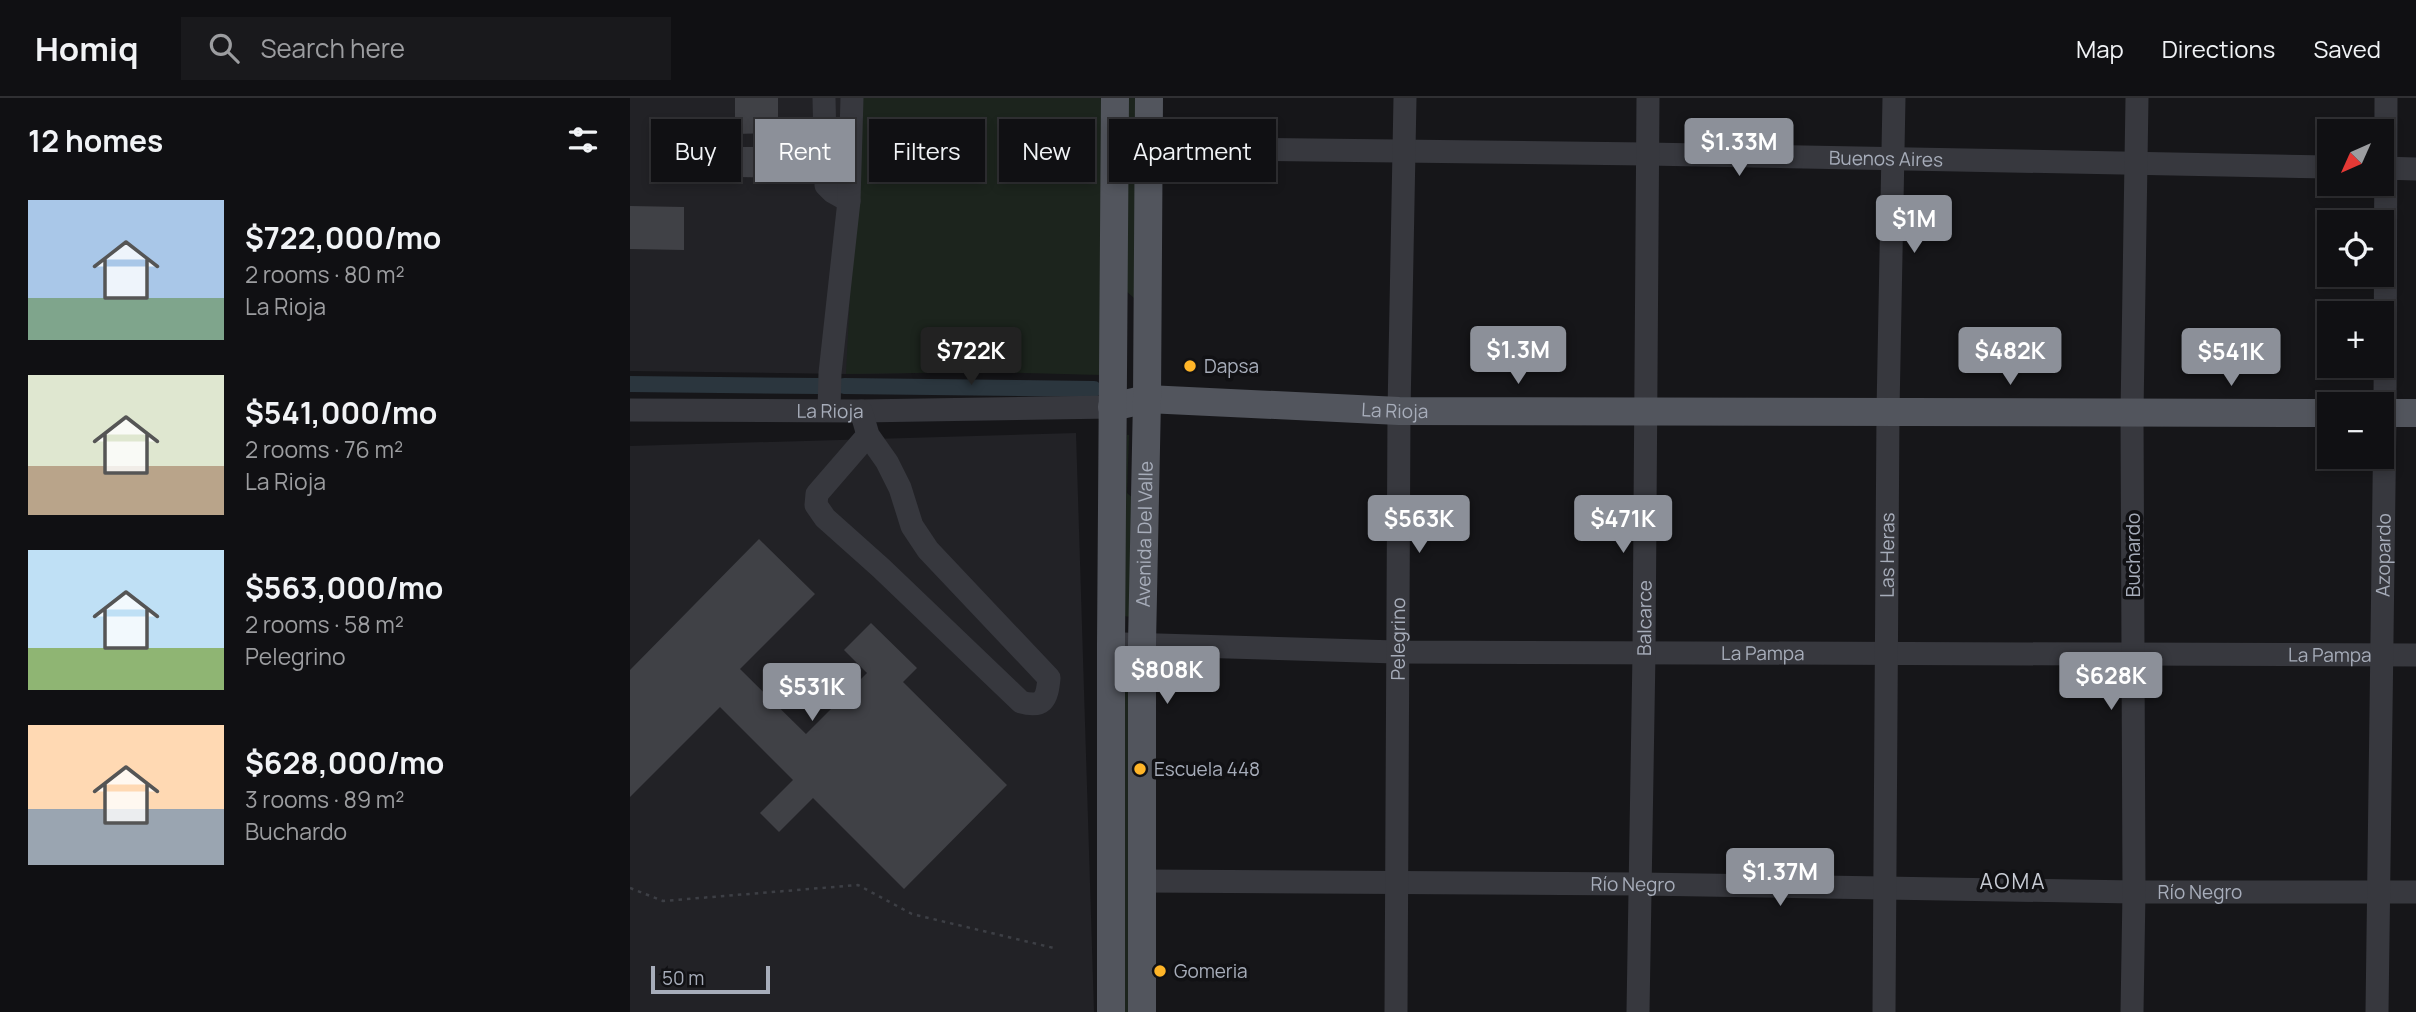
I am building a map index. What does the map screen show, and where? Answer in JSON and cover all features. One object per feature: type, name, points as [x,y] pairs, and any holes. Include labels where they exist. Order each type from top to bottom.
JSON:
[{"type":"main road","name":"Avenida Del Valle","points":[[1111,1012],[1115,98]]},
{"type":"main road","name":"Avenida Del Valle","points":[[1149,98],[1149,119]]},
{"type":"main road","name":"Avenida Del Valle","points":[[1142,1012],[1142,645],[1149,182]]},
{"type":"main road","name":"La Rioja","points":[[1112,407],[1147,400],[1399,411],[2317,413]]},
{"type":"main road","points":[[2394,413],[2416,413]]},
{"type":"street","points":[[824,98],[826,185],[832,192],[849,201]]},
{"type":"street","points":[[829,410],[830,373],[849,201],[852,98]]},
{"type":"street","name":"Pelegrino","points":[[1396,1012],[1396,652],[1405,98]]},
{"type":"street","name":"Balcarce","points":[[1638,1012],[1648,98]]},
{"type":"street","name":"Las Heras","points":[[1884,1012],[1888,411],[1894,98]]},
{"type":"street","name":"Buchardo","points":[[2132,1012],[2132,413],[2137,98]]},
{"type":"street","name":"Azopardo","points":[[2385,119],[2386,98]]},
{"type":"street","name":"Buenos Aires","points":[[1276,149],[2317,167]]},
{"type":"street","points":[[2394,168],[2416,169]]},
{"type":"street","name":"Azopardo","points":[[2383,392],[2384,196]]},
{"type":"street","name":"La Rioja","points":[[630,410],[861,411],[1112,407]]},
{"type":"street","points":[[861,411],[868,435],[887,462],[900,488],[912,526],[928,550],[1049,678],[1048,693],[1041,703],[1034,706],[1020,702],[825,518],[816,505],[817,494],[868,435]]},
{"type":"street","name":"Azopardo","points":[[2377,1012],[2383,469]]},
{"type":"street","name":"La Pampa","points":[[1111,644],[1396,652],[2416,655]]},
{"type":"street","name":"Río Negro","points":[[1143,881],[1641,884],[2134,892],[2416,892]]},
{"type":"path","points":[[630,888],[663,901],[858,885],[912,914],[1055,948]]},
{"type":"shaded area","points":[[630,98],[1104,98],[1095,119],[999,119],[999,182],[1068,182],[986,372],[846,374],[630,371]]},
{"type":"shaded area","points":[[860,98],[1104,98],[1100,375],[986,372],[846,374]]},
{"type":"shaded area","points":[[1128,98],[1137,98],[1137,119],[1128,119]]},
{"type":"shaded area","points":[[1127,182],[1136,182],[1135,355],[1134,298],[1126,291]]},
{"type":"shaded area","points":[[1076,433],[1094,1012],[630,1012],[630,446]]},
{"type":"shaded area","points":[[1127,435],[1127,493],[1135,500],[1132,617],[1123,616]]},
{"type":"shaded area","points":[[1124,671],[1133,672],[1130,1012],[1121,1012]]},
{"type":"building","points":[[735,98],[778,98],[778,119],[755,119],[755,134],[741,134],[741,119],[735,119]]},
{"type":"building","points":[[741,147],[755,147],[755,177],[741,177]]},
{"type":"building","points":[[630,206],[684,207],[684,250],[630,249]]},
{"type":"building","points":[[759,539],[815,594],[740,669],[806,734],[867,673],[844,650],[871,623],[917,668],[903,682],[1007,785],[904,889],[813,798],[779,832],[760,813],[793,780],[720,707],[630,797],[630,670]]},
{"type":"waterway","points":[[630,384],[818,386]]},
{"type":"waterway","points":[[844,386],[1094,389]]},
{"type":"place","name":"Dapsa","points":[[1190,366]]},
{"type":"place","name":"Escuela 448","points":[[1140,769]]},
{"type":"place","name":"Gomeria","points":[[1160,971]]},
{"type":"district","name":"AOMA","points":[[2013,881]]}]
